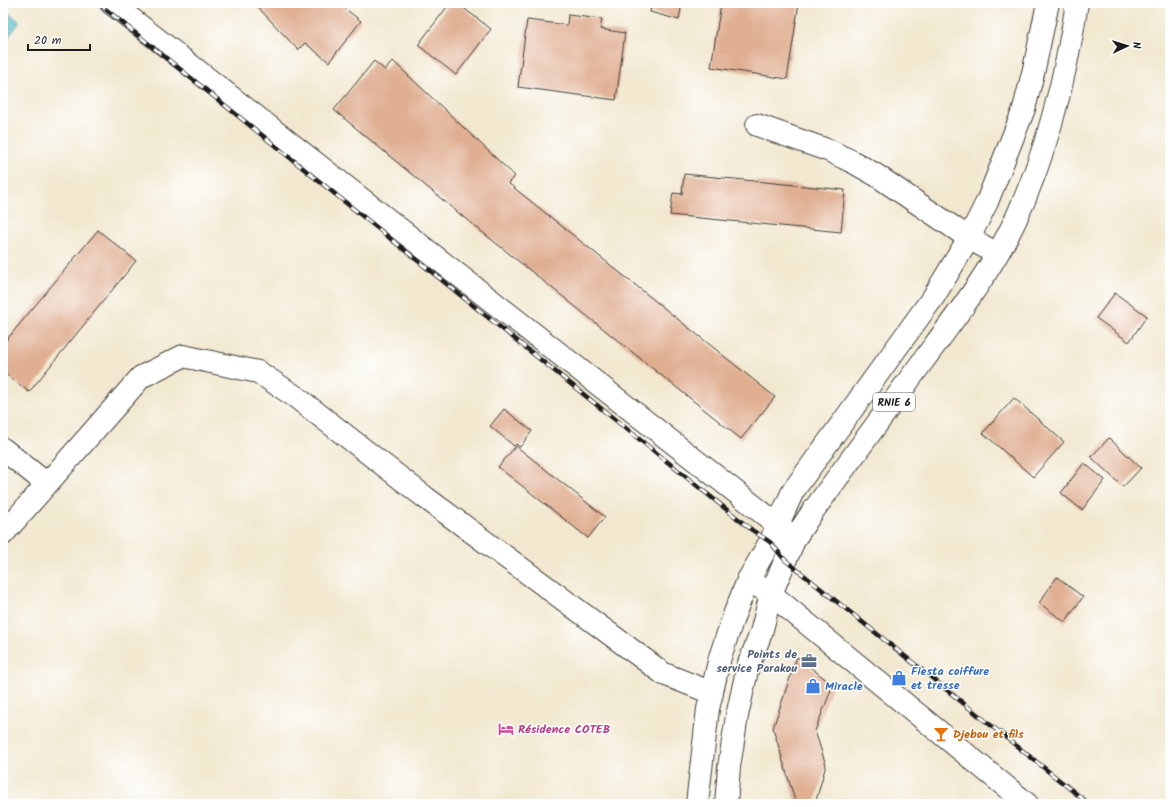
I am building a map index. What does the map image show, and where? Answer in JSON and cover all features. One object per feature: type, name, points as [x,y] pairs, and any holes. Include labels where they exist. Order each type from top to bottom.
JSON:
[{"type":"main road","points":[[111,3],[795,538]]},
{"type":"main road","name":"RNIE 6","points":[[697,804],[701,759],[708,709],[720,657],[748,580],[778,526],[793,492],[934,296],[970,238],[987,202],[1024,110],[1048,3]]},
{"type":"main road","name":"RNIE 6","points":[[726,804],[729,767],[738,708],[748,666],[761,632],[771,594],[795,538],[812,511],[950,325],[997,254],[1015,220],[1034,172],[1051,122],[1064,74],[1077,3]]},
{"type":"main road","points":[[757,125],[830,151],[853,162],[876,175],[970,238],[997,254]]},
{"type":"main road","points":[[3,534],[142,377],[183,356],[258,372],[296,397],[426,498],[664,674],[712,693]]},
{"type":"main road","points":[[3,449],[46,484]]},
{"type":"main road","points":[[748,580],[771,594],[1026,804]]},
{"type":"water","points":[[3,8],[20,22],[3,44]]},
{"type":"building","points":[[254,3],[338,3],[361,21],[329,62],[305,43],[298,50]]},
{"type":"building","points":[[450,3],[457,3],[491,29],[456,75],[418,45]]},
{"type":"building","points":[[652,3],[682,3],[679,20],[650,12]]},
{"type":"building","points":[[721,3],[799,3],[787,79],[711,67]]},
{"type":"building","points":[[568,15],[602,19],[600,29],[625,33],[616,100],[518,87],[527,20],[567,25]]},
{"type":"building","points":[[374,61],[385,70],[393,61],[515,176],[508,183],[775,397],[741,439],[467,220],[334,110]]},
{"type":"building","points":[[684,174],[845,190],[841,232],[670,215],[673,193],[682,194]]},
{"type":"building","points":[[98,230],[136,261],[29,392],[3,372],[3,344]]},
{"type":"building","points":[[1115,293],[1147,316],[1129,342],[1096,318]]},
{"type":"building","points":[[1014,398],[1064,442],[1033,477],[983,433]]},
{"type":"building","points":[[504,409],[532,431],[520,447],[516,444],[514,446],[490,426]]},
{"type":"building","points":[[1109,438],[1141,468],[1123,487],[1091,457]]},
{"type":"building","points":[[516,446],[605,517],[588,538],[498,467]]},
{"type":"building","points":[[1084,463],[1105,480],[1082,510],[1061,493]]},
{"type":"building","points":[[1057,577],[1083,597],[1065,622],[1039,603]]},
{"type":"building","points":[[797,657],[833,685],[815,731],[826,765],[815,804],[796,804],[773,728]]},
{"type":"railway","points":[[98,3],[752,530],[770,542],[785,560],[1089,804]]},
{"type":"place","name":"Points de service Parakou","points":[[809,661]]},
{"type":"place","name":"Fiesta coiffure et tresse","points":[[899,678]]},
{"type":"place","name":"Miracle","points":[[813,686]]},
{"type":"place","name":"Résidence COTEB","points":[[506,729]]},
{"type":"place","name":"Djebou et fils","points":[[941,734]]}]
